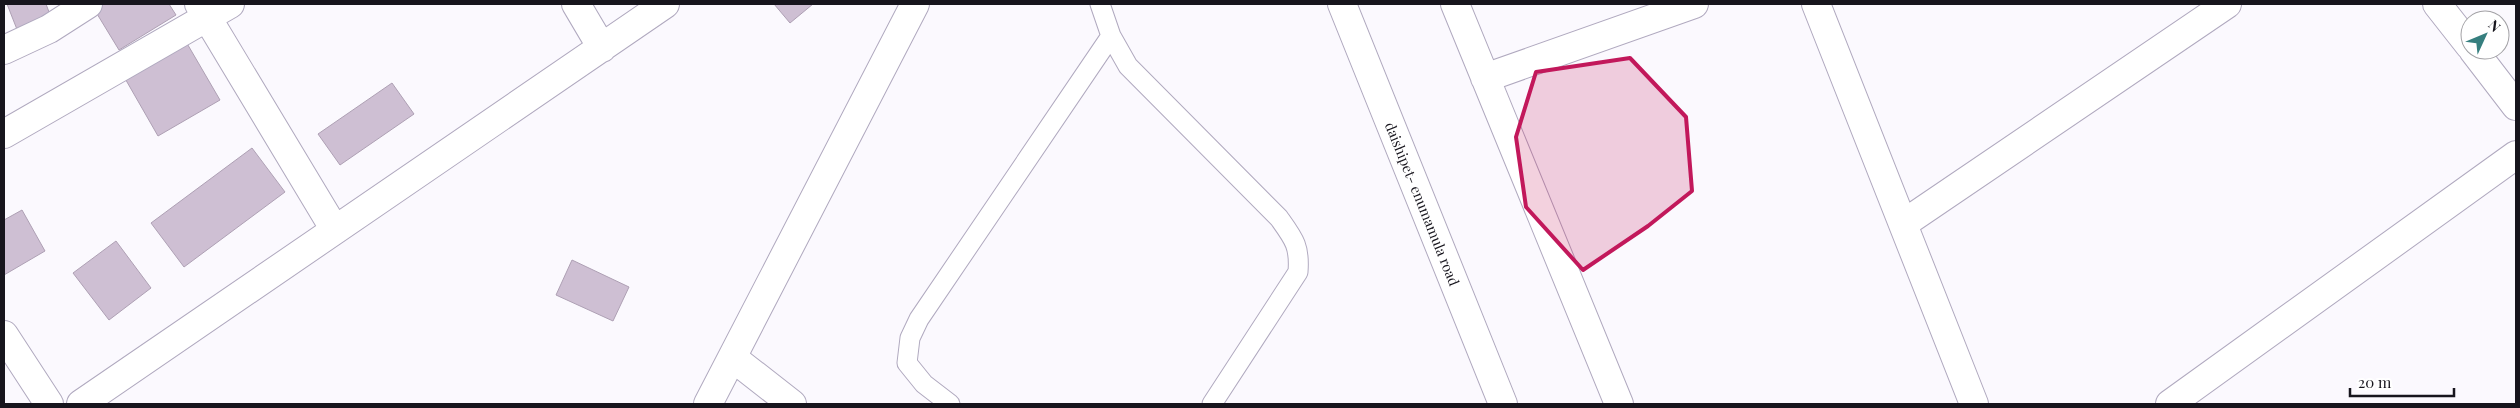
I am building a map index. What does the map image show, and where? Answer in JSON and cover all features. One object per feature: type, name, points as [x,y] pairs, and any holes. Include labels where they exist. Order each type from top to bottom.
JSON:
[{"type":"street","points":[[4,50],[50,29],[88,4]]},
{"type":"street","points":[[576,4],[602,48]]},
{"type":"street","points":[[81,404],[666,4]]},
{"type":"street","points":[[708,404],[915,4]]},
{"type":"street","name":"daishipet- enumamula road","points":[[1342,4],[1503,404]]},
{"type":"street","points":[[1455,4],[1619,404]]},
{"type":"street","points":[[1485,78],[1694,4]]},
{"type":"street","points":[[1816,4],[1974,404]]},
{"type":"street","points":[[1902,224],[2227,4]]},
{"type":"street","points":[[2437,4],[2460,33]]},
{"type":"street","points":[[4,134],[212,8],[335,230]]},
{"type":"street","points":[[2481,60],[2516,106]]},
{"type":"street","points":[[2170,404],[2516,155]]},
{"type":"street","points":[[4,335],[48,404]]},
{"type":"street","points":[[733,358],[792,404]]},
{"type":"lane","points":[[1100,4],[1111,36],[1128,66],[1279,218],[1293,237],[1299,252],[1298,272],[1212,404]]},
{"type":"lane","points":[[950,404],[924,384],[907,363],[910,338],[918,319],[1111,36]]},
{"type":"highlighted area","points":[[1630,58],[1686,117],[1692,191],[1648,226],[1583,270],[1526,207],[1516,137],[1536,72]]},
{"type":"building","points":[[7,4],[46,4],[52,20],[18,32]]},
{"type":"building","points":[[91,4],[169,4],[176,15],[119,50]]},
{"type":"building","points":[[774,4],[813,4],[790,23]]},
{"type":"building","points":[[185,40],[220,100],[158,136],[123,75]]},
{"type":"building","points":[[392,83],[414,114],[340,165],[318,134]]},
{"type":"building","points":[[252,148],[285,192],[184,267],[151,223]]},
{"type":"building","points":[[22,210],[45,251],[4,275],[4,220]]},
{"type":"building","points":[[116,241],[151,288],[109,320],[73,273]]},
{"type":"building","points":[[572,260],[629,287],[613,321],[556,295]]}]
